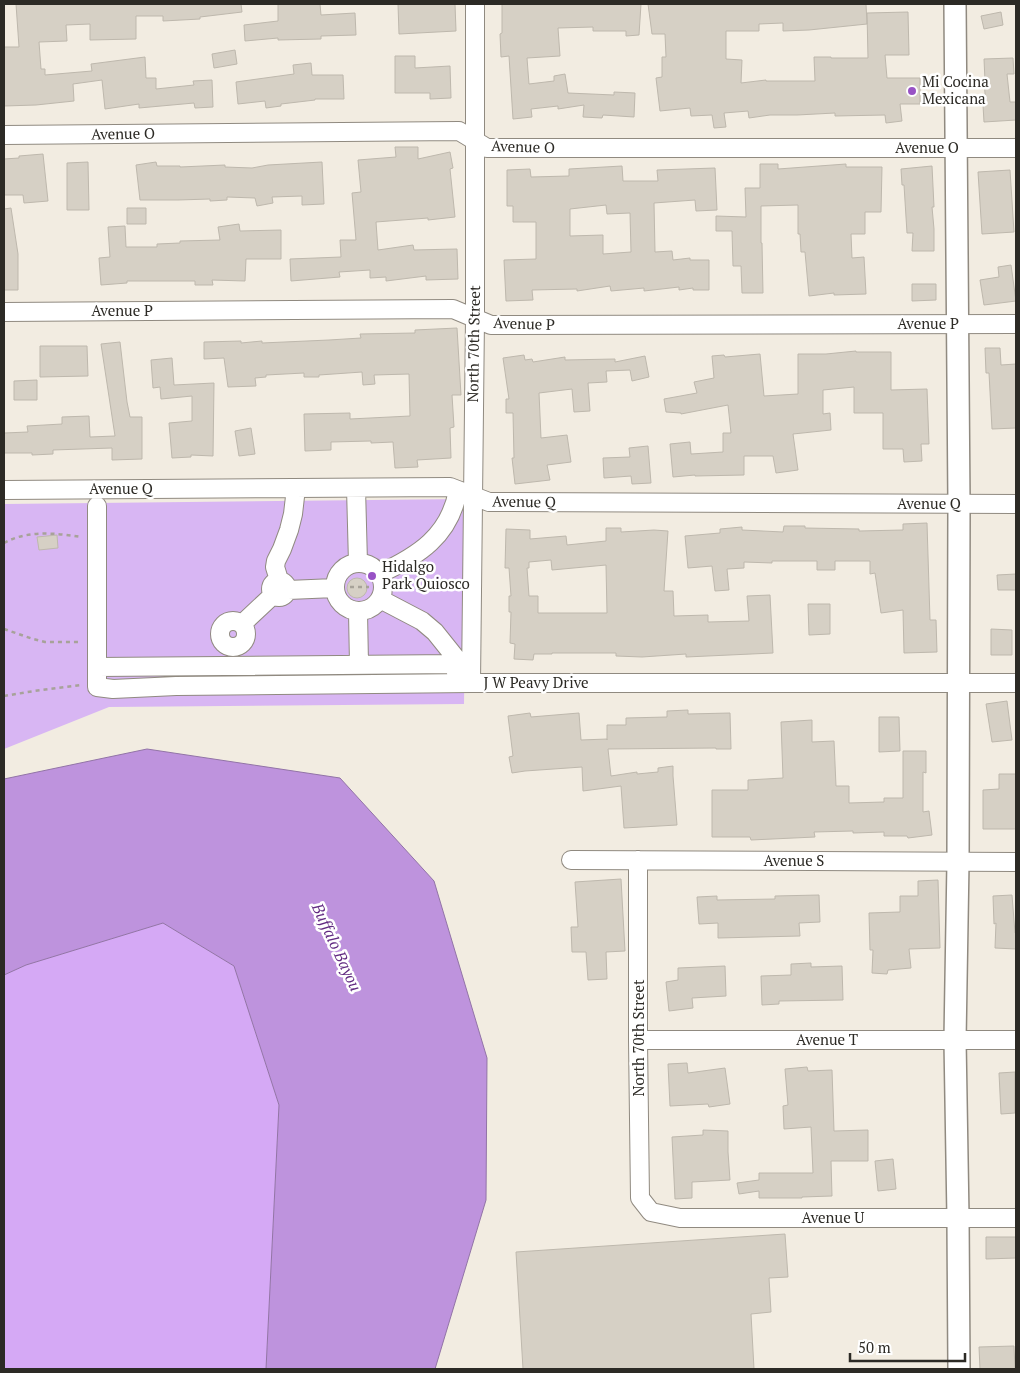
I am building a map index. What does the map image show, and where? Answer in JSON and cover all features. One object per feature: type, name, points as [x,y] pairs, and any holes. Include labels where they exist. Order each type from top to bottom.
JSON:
[{"type":"main road","points":[[955,4],[959,504],[958,862],[955,1040],[959,1369]]},
{"type":"street","name":"North 70th Street","points":[[464,683],[465,493],[475,318],[475,4]]},
{"type":"street","name":"Avenue O","points":[[4,135],[459,131],[487,148],[1016,148]]},
{"type":"street","name":"Avenue P","points":[[4,312],[453,309],[491,325],[1016,324]]},
{"type":"street","name":"Avenue Q","points":[[4,490],[450,487],[489,502],[1016,504]]},
{"type":"street","points":[[280,588],[275,567],[289,530],[296,488]]},
{"type":"street","points":[[356,488],[358,563]]},
{"type":"street","points":[[464,683],[455,664],[455,657],[435,632],[381,587],[374,568],[358,563],[350,565],[338,575],[335,588],[338,599],[343,606],[350,610],[364,611],[376,605],[381,587],[402,564],[432,543],[465,493]]},
{"type":"street","points":[[97,506],[97,667],[105,688]]},
{"type":"street","points":[[242,624],[280,588],[335,588]]},
{"type":"street","points":[[358,612],[359,664]]},
{"type":"street","points":[[97,667],[455,664]]},
{"type":"street","name":"J W Peavy Drive","points":[[105,688],[464,683],[1016,683]]},
{"type":"street","name":"Avenue S","points":[[571,860],[1016,862]]},
{"type":"street","name":"North 70th Street","points":[[638,860],[640,1198],[651,1212]]},
{"type":"street","name":"Avenue T","points":[[638,1040],[1016,1040]]},
{"type":"street","name":"Avenue U","points":[[651,1212],[680,1218],[1016,1218]]},
{"type":"path","points":[[4,542],[36,534],[59,533],[97,540]]},
{"type":"path","points":[[335,588],[381,587]]},
{"type":"path","points":[[4,629],[45,642],[97,642]]},
{"type":"path","points":[[4,696],[79,685],[105,688]]},
{"type":"shaded area","points":[[467,499],[464,704],[109,707],[4,749],[4,504]]},
{"type":"shaded area","points":[[163,923],[234,966],[279,1105],[266,1369],[4,1369],[4,975],[26,965]]},
{"type":"water","name":"Buffalo Bayou","points":[[147,749],[340,778],[434,881],[487,1058],[486,1200],[435,1369],[266,1369],[279,1105],[234,966],[163,923],[26,965],[4,975],[4,779]]},
{"type":"building","points":[[16,4],[241,4],[242,12],[200,17],[200,19],[163,21],[163,16],[136,16],[136,39],[90,40],[90,24],[66,25],[67,41],[39,42],[41,69],[45,69],[45,75],[92,71],[91,64],[145,57],[146,78],[156,78],[156,89],[194,85],[193,81],[212,80],[213,107],[195,108],[194,103],[139,108],[139,104],[105,109],[102,80],[73,84],[74,101],[4,106],[4,47],[19,47]]},
{"type":"building","points":[[278,4],[320,4],[321,15],[355,13],[356,35],[321,36],[321,39],[278,40],[278,38],[245,41],[244,25],[278,21]]},
{"type":"building","points":[[398,4],[455,4],[456,31],[399,34]]},
{"type":"building","points":[[502,4],[641,4],[639,35],[626,36],[626,31],[593,31],[593,27],[558,28],[560,56],[527,58],[529,84],[554,81],[554,76],[565,74],[568,93],[614,95],[614,92],[635,93],[634,117],[603,115],[602,118],[583,117],[584,105],[558,109],[558,106],[531,109],[532,117],[513,119],[509,56],[501,57]]},
{"type":"building","points":[[648,4],[866,4],[867,24],[783,31],[783,23],[759,24],[759,31],[726,31],[726,59],[742,60],[741,83],[766,80],[815,81],[814,57],[868,58],[867,13],[908,12],[909,55],[885,55],[887,78],[920,78],[920,104],[900,104],[902,121],[886,123],[885,115],[835,116],[835,113],[770,115],[749,118],[748,111],[724,113],[726,127],[714,128],[712,115],[691,116],[690,108],[660,111],[656,78],[662,77],[662,57],[666,57],[665,34],[652,34]]},
{"type":"building","points":[[1001,12],[1003,25],[984,29],[981,16]]},
{"type":"building","points":[[235,50],[237,64],[214,68],[212,54]]},
{"type":"building","points":[[395,56],[415,56],[415,68],[450,66],[451,98],[430,99],[430,93],[395,93]]},
{"type":"building","points":[[1013,58],[1014,74],[1007,74],[1010,102],[1016,102],[1016,120],[984,122],[983,105],[986,105],[984,59]]},
{"type":"building","points":[[311,63],[312,75],[343,75],[344,99],[315,99],[266,108],[265,101],[238,104],[236,82],[294,74],[293,65]]},
{"type":"building","points":[[395,147],[418,147],[418,159],[450,152],[453,168],[450,169],[455,217],[376,222],[378,250],[413,245],[414,250],[457,249],[458,279],[426,280],[426,276],[386,281],[386,277],[370,278],[370,270],[339,272],[340,277],[291,281],[290,259],[341,257],[340,240],[356,240],[352,193],[361,192],[358,160],[396,157]]},
{"type":"building","points":[[43,154],[48,201],[24,203],[23,195],[4,195],[4,159]]},
{"type":"building","points":[[88,162],[89,210],[67,210],[67,163]]},
{"type":"building","points":[[156,162],[157,166],[225,165],[225,167],[252,168],[268,165],[322,162],[324,204],[302,205],[302,196],[272,197],[273,203],[257,206],[255,198],[227,197],[227,200],[210,201],[210,199],[140,200],[136,165]]},
{"type":"building","points":[[760,164],[778,164],[778,169],[846,164],[846,167],[882,167],[881,212],[865,212],[865,234],[851,234],[852,258],[864,257],[866,294],[834,295],[834,293],[809,296],[805,252],[801,252],[800,234],[798,234],[798,205],[761,206],[763,293],[742,293],[741,266],[733,266],[732,231],[716,231],[716,216],[746,217],[745,188],[760,188]]},
{"type":"building","points":[[622,166],[623,181],[658,181],[657,170],[715,168],[717,210],[696,211],[695,200],[654,203],[655,252],[672,251],[673,260],[690,258],[690,260],[709,260],[709,290],[693,290],[693,288],[679,290],[679,287],[644,291],[644,288],[611,291],[610,286],[577,291],[577,289],[532,290],[533,300],[506,301],[504,260],[536,259],[536,222],[513,222],[513,206],[507,206],[507,170],[530,169],[531,177],[569,176],[569,169]],"holes":[[[606,205],[607,214],[630,213],[631,252],[603,254],[603,235],[570,236],[570,209]]]},
{"type":"building","points":[[932,166],[934,251],[912,251],[913,233],[907,233],[901,169]]},
{"type":"building","points":[[1010,170],[1014,232],[982,234],[978,172]]},
{"type":"building","points":[[11,208],[18,254],[18,290],[4,290],[4,209]]},
{"type":"building","points":[[127,208],[146,208],[146,224],[127,224]]},
{"type":"building","points":[[239,224],[240,231],[281,230],[281,259],[246,259],[245,281],[212,280],[213,285],[195,285],[195,281],[127,281],[127,283],[101,285],[99,258],[110,257],[108,227],[125,226],[126,247],[157,247],[157,244],[180,243],[180,241],[220,240],[218,227]]},
{"type":"building","points":[[1011,265],[1016,301],[984,305],[980,280],[999,277],[998,267]]},
{"type":"building","points":[[912,284],[936,284],[936,300],[912,301]]},
{"type":"building","points":[[457,328],[461,395],[452,395],[454,427],[450,428],[451,458],[417,460],[418,467],[395,468],[393,442],[331,442],[331,450],[305,451],[304,414],[350,413],[350,419],[410,416],[409,374],[374,375],[375,384],[363,385],[362,372],[319,375],[319,377],[304,377],[304,373],[266,375],[266,377],[255,378],[256,386],[228,387],[224,358],[204,359],[204,342],[241,341],[241,343],[262,341],[262,343],[329,340],[361,338],[360,334],[415,333],[415,330]]},
{"type":"building","points":[[120,342],[130,417],[142,417],[142,459],[112,460],[112,448],[53,450],[53,454],[32,455],[32,453],[4,453],[4,433],[28,432],[27,426],[62,424],[62,417],[89,416],[90,437],[115,436],[101,344]]},
{"type":"building","points":[[40,346],[87,346],[88,376],[40,377]]},
{"type":"building","points":[[985,348],[1000,348],[1001,365],[1016,364],[1016,428],[992,429],[989,373],[986,373]]},
{"type":"building","points":[[856,351],[891,352],[891,390],[927,389],[929,444],[921,444],[922,461],[904,462],[903,449],[883,449],[883,413],[854,413],[854,387],[823,390],[823,414],[830,413],[831,430],[793,434],[798,470],[776,473],[773,456],[744,456],[744,475],[673,477],[670,444],[690,442],[691,454],[723,452],[723,433],[731,433],[728,405],[681,414],[666,412],[664,399],[697,393],[694,382],[714,378],[712,356],[724,355],[725,357],[760,354],[764,396],[798,394],[798,354]]},
{"type":"building","points":[[524,355],[525,360],[532,359],[533,362],[565,357],[565,360],[615,359],[615,362],[645,356],[649,377],[632,381],[630,370],[606,371],[607,382],[588,383],[590,411],[574,412],[572,389],[539,393],[541,438],[567,435],[571,462],[547,465],[550,480],[515,484],[512,458],[514,458],[513,413],[506,413],[506,399],[509,399],[503,358]]},
{"type":"building","points":[[172,358],[174,385],[214,383],[213,456],[191,455],[191,457],[172,458],[169,423],[192,421],[192,396],[161,399],[160,387],[153,388],[151,360]]},
{"type":"building","points":[[37,380],[37,400],[14,400],[14,381]]},
{"type":"building","points":[[251,428],[255,454],[239,456],[235,431]]},
{"type":"building","points":[[648,446],[651,483],[632,484],[631,476],[604,478],[603,458],[630,457],[629,448]]},
{"type":"building","points":[[927,523],[930,620],[936,620],[937,652],[904,653],[903,610],[881,613],[875,573],[870,574],[870,561],[835,561],[835,570],[817,570],[817,561],[744,562],[744,568],[727,569],[729,590],[715,591],[712,566],[688,568],[685,536],[720,533],[720,529],[742,527],[742,530],[783,532],[784,526],[805,526],[805,528],[859,529],[859,531],[903,530],[903,524]]},
{"type":"building","points":[[606,528],[621,528],[621,532],[668,531],[664,591],[673,591],[674,616],[708,615],[708,622],[749,621],[747,596],[770,595],[773,653],[686,657],[686,654],[642,657],[616,656],[616,653],[552,653],[534,654],[533,660],[514,659],[515,644],[510,643],[511,612],[509,612],[509,596],[511,596],[509,568],[505,568],[506,529],[530,530],[530,539],[566,536],[567,545],[606,541]],"holes":[[[551,560],[552,570],[606,565],[607,613],[538,613],[538,596],[529,596],[527,568],[529,568],[529,562]]]},
{"type":"building","points":[[57,535],[58,548],[39,550],[37,537]]},
{"type":"building","points":[[1016,574],[1016,590],[998,590],[997,575]]},
{"type":"building","points":[[357,578],[364,581],[367,588],[364,595],[357,598],[350,595],[347,588],[350,581]]},
{"type":"building","points":[[808,604],[830,604],[830,634],[809,635]]},
{"type":"building","points":[[991,629],[1012,630],[1012,655],[991,655]]},
{"type":"building","points":[[1007,701],[1012,740],[992,742],[986,704]]},
{"type":"building","points":[[688,710],[688,714],[730,713],[731,749],[608,749],[611,776],[637,772],[637,774],[658,772],[658,768],[673,766],[677,825],[624,828],[621,786],[583,791],[582,767],[512,773],[509,757],[513,756],[508,716],[530,713],[531,717],[579,713],[581,740],[607,739],[607,725],[626,725],[626,718],[667,717],[667,711]]},
{"type":"building","points":[[879,717],[899,717],[900,751],[879,752]]},
{"type":"building","points":[[812,720],[812,742],[834,741],[836,786],[849,786],[849,803],[884,802],[884,798],[903,798],[903,751],[926,751],[926,773],[923,772],[923,812],[929,811],[932,835],[908,838],[907,836],[884,836],[884,832],[853,833],[853,831],[814,832],[815,837],[751,840],[750,837],[712,837],[712,790],[748,790],[748,780],[783,778],[781,722]]},
{"type":"building","points":[[999,774],[1016,774],[1016,829],[983,829],[983,790],[999,789]]},
{"type":"building","points":[[621,879],[625,951],[606,952],[607,979],[588,980],[586,952],[572,952],[571,927],[578,927],[575,882]]},
{"type":"building","points":[[938,880],[940,948],[909,949],[911,968],[888,970],[887,974],[872,973],[873,950],[870,950],[869,913],[900,912],[900,896],[918,896],[918,881]]},
{"type":"building","points":[[819,895],[820,922],[799,923],[800,936],[718,938],[718,923],[699,924],[697,897],[717,896],[717,900],[775,899],[775,896]]},
{"type":"building","points":[[1012,895],[1016,949],[995,948],[996,923],[994,924],[993,896]]},
{"type":"building","points":[[811,963],[811,967],[842,966],[843,1000],[779,1001],[779,1004],[762,1005],[761,976],[791,975],[791,964]]},
{"type":"building","points":[[725,966],[726,996],[692,998],[693,1008],[669,1011],[666,982],[678,980],[678,968]]},
{"type":"building","points":[[687,1063],[688,1073],[725,1068],[730,1104],[709,1107],[708,1104],[670,1106],[668,1064]]},
{"type":"building","points":[[807,1067],[808,1071],[832,1070],[834,1131],[868,1130],[868,1161],[831,1161],[832,1196],[759,1198],[759,1191],[739,1194],[737,1183],[759,1180],[759,1173],[813,1173],[811,1127],[784,1129],[783,1106],[788,1105],[785,1069]]},
{"type":"building","points":[[1015,1072],[1015,1113],[1001,1114],[999,1073]]},
{"type":"building","points":[[703,1130],[728,1131],[730,1180],[692,1182],[692,1198],[675,1199],[672,1137],[703,1135]]},
{"type":"building","points":[[893,1159],[896,1189],[878,1191],[875,1161]]},
{"type":"building","points":[[785,1234],[788,1277],[769,1278],[771,1312],[751,1314],[754,1369],[523,1369],[516,1252]]},
{"type":"building","points":[[986,1237],[1016,1237],[1016,1258],[986,1259]]},
{"type":"building","points":[[1014,1346],[1015,1369],[980,1369],[979,1347]]},
{"type":"place","name":"Mi Cocina Mexicana","points":[[912,91]]},
{"type":"place","name":"Hidalgo Park Quiosco","points":[[372,576]]}]
